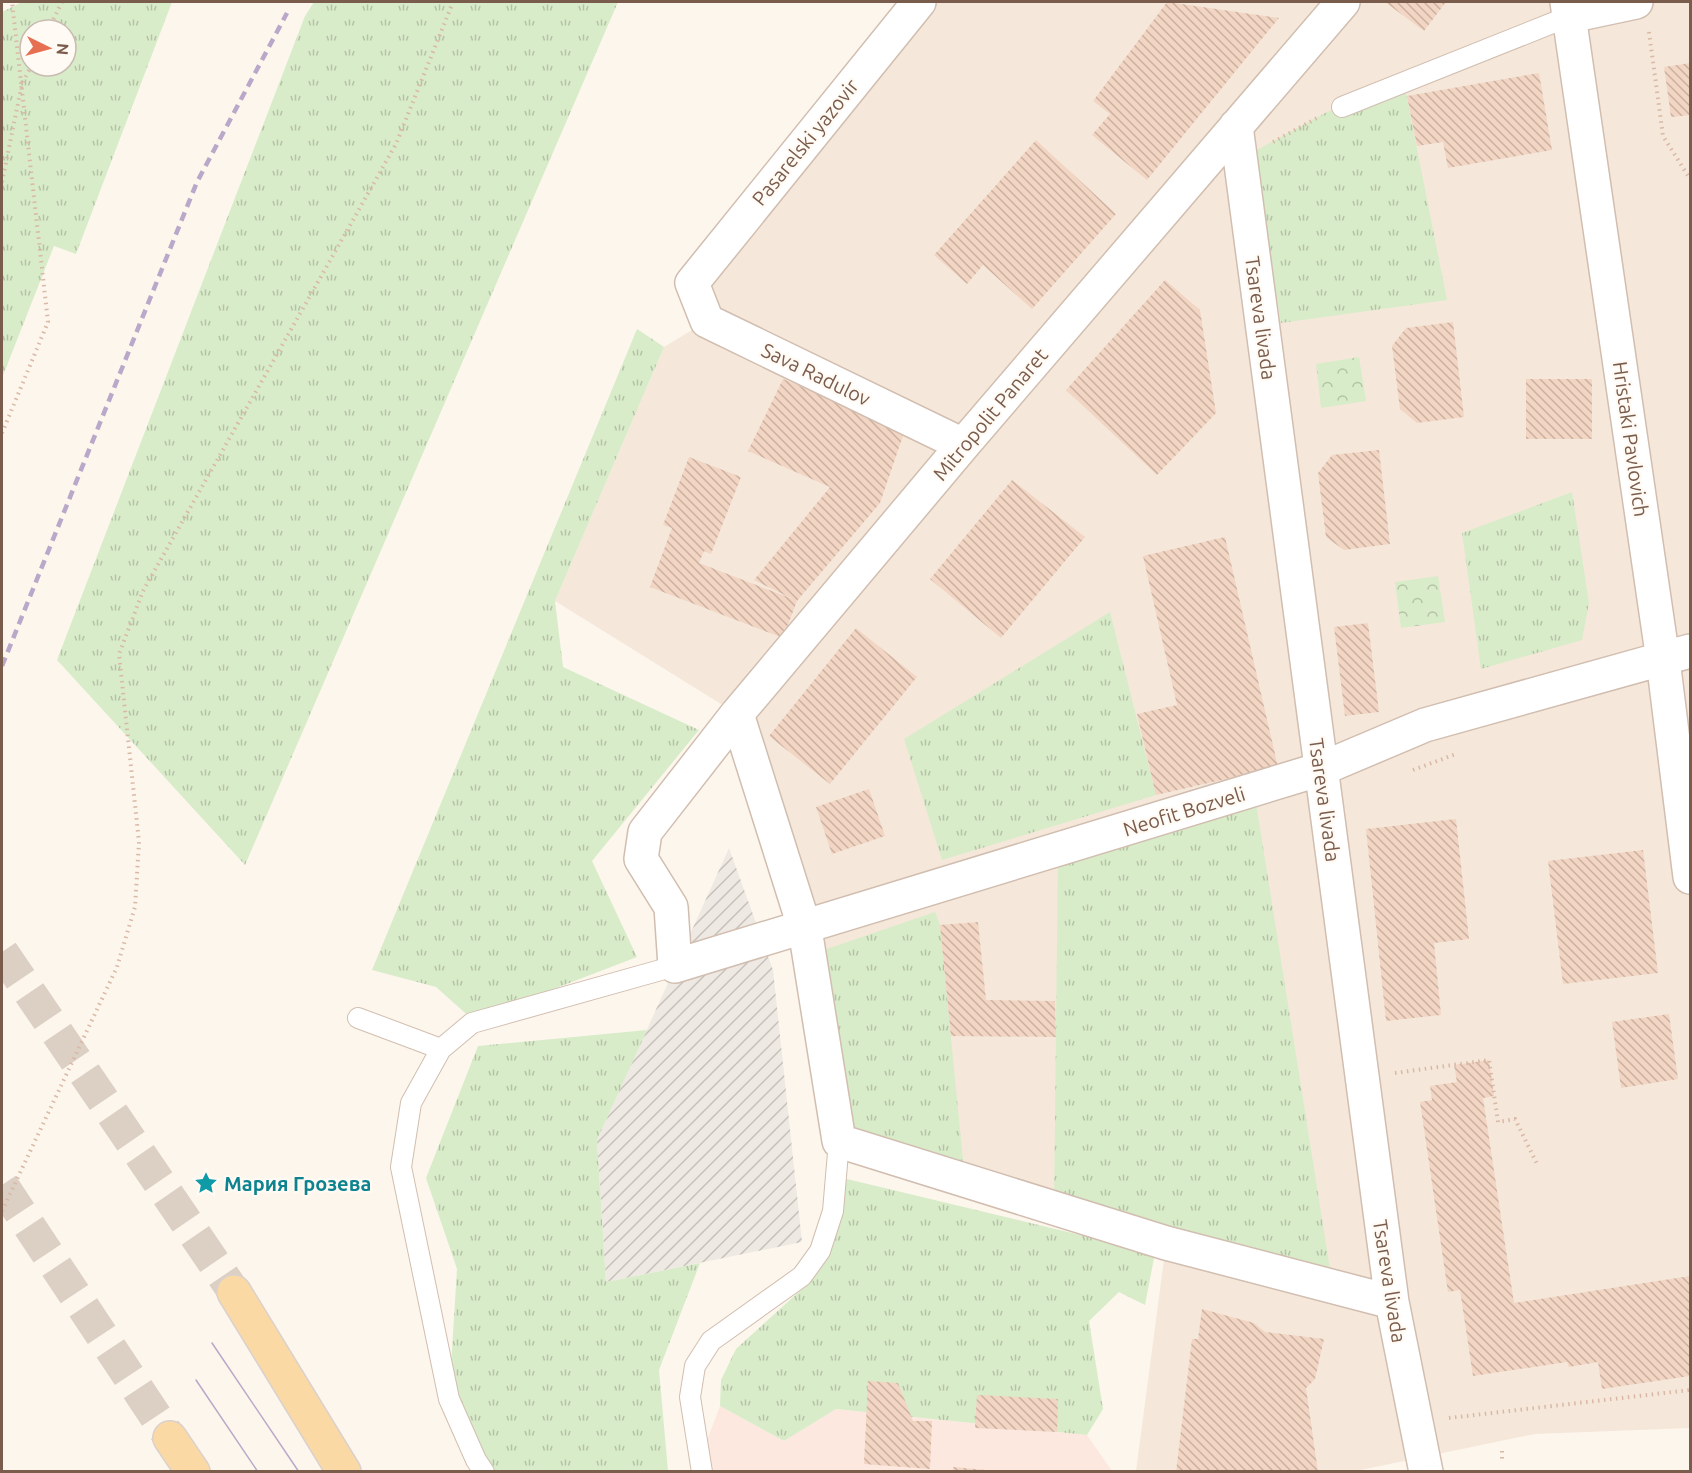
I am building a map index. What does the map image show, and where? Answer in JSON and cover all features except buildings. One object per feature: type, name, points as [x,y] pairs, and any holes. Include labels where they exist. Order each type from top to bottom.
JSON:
[{"type":"main road","points":[[234,1293],[344,1472]]},
{"type":"main road","points":[[170,1438],[193,1472]]},
{"type":"street","name":"Pasarelski yazovir","points":[[692,283],[919,2]]},
{"type":"street","name":"Mitropolit Panaret","points":[[675,966],[672,907],[641,859],[645,832],[737,714],[963,445],[1343,2]]},
{"type":"street","points":[[1568,9],[1642,13]]},
{"type":"street","name":"Hristaki Pavlovich","points":[[1568,9],[1677,656],[1690,877]]},
{"type":"street","name":"Tsareva livada","points":[[1236,126],[1392,1302],[1426,1472]]},
{"type":"street","name":"Sava Radulov","points":[[692,283],[707,321],[963,445]]},
{"type":"street","name":"Neofit Bozveli","points":[[675,966],[805,929],[1321,769],[1425,725],[1677,656]]},
{"type":"street","points":[[737,714],[805,929],[839,1141],[1166,1244],[1392,1302]]},
{"type":"lane","points":[[1341,107],[1568,9]]},
{"type":"lane","points":[[484,1472],[476,1460],[449,1399],[400,1167],[411,1103],[441,1049],[472,1023],[675,966]]},
{"type":"lane","points":[[358,1018],[441,1049]]},
{"type":"lane","points":[[702,1472],[690,1397],[695,1366],[711,1341],[802,1276],[820,1251],[833,1211],[839,1141]]},
{"type":"path","points":[[2,433],[48,322],[12,2]]},
{"type":"path","points":[[54,18],[62,2]]},
{"type":"path","points":[[2,1211],[117,967],[135,907],[139,842],[119,654],[143,591],[396,144],[453,2]]},
{"type":"path","points":[[1642,13],[1663,136],[1690,179]]},
{"type":"path","points":[[2,182],[25,78]]},
{"type":"path","points":[[1240,158],[1341,107]]},
{"type":"path","points":[[1406,772],[1462,752]]},
{"type":"path","points":[[1390,1074],[1489,1060],[1498,1122],[1515,1119],[1538,1166]]},
{"type":"path","points":[[1415,1422],[1690,1390]]},
{"type":"path","points":[[1502,1451],[1502,1460]]},
{"type":"shaded area","points":[[921,2],[1690,2],[1690,1428],[1535,1434],[1356,1471],[1136,1471],[1166,1244],[839,1141],[737,714],[555,601],[664,347],[707,321],[692,283]]},
{"type":"shaded area","points":[[729,848],[773,970],[802,1242],[606,1282],[597,1140]]},
{"type":"shaded area","points":[[720,1406],[784,1441],[836,1409],[1087,1435],[1112,1471],[695,1472]]},
{"type":"green space","points":[[22,2],[172,2],[76,254],[54,246],[2,378],[2,12]]},
{"type":"green space","points":[[314,2],[618,2],[245,865],[57,660],[305,16]]},
{"type":"green space","points":[[1404,83],[1447,300],[1281,323],[1253,152],[1325,113]]},
{"type":"green space","points":[[637,329],[664,347],[555,601],[563,667],[699,730],[592,861],[637,957],[473,1020],[436,987],[372,970]]},
{"type":"green space","points":[[1359,357],[1366,401],[1321,408],[1316,364]]},
{"type":"green space","points":[[1572,492],[1589,603],[1582,640],[1481,669],[1462,533]]},
{"type":"green space","points":[[1438,576],[1445,622],[1401,628],[1395,582]]},
{"type":"green space","points":[[1110,612],[1156,795],[942,860],[904,739]]},
{"type":"green space","points":[[1254,790],[1333,1288],[1054,1208],[1058,850]]},
{"type":"green space","points":[[935,912],[940,925],[965,1181],[839,1141],[809,955]]},
{"type":"green space","points":[[647,1030],[597,1140],[606,1282],[700,1263],[659,1370],[668,1471],[484,1471],[449,1399],[457,1269],[426,1178],[478,1046]]},
{"type":"green space","points":[[847,1179],[1155,1253],[1145,1305],[1119,1292],[1089,1321],[1103,1409],[1087,1435],[836,1409],[784,1441],[720,1406],[721,1380],[736,1349],[813,1279]]},
{"type":"tunnel","points":[[2,952],[234,1292]]},
{"type":"tunnel","points":[[2,1185],[170,1438]]},
{"type":"tram line","points":[[212,1343],[299,1472]]},
{"type":"tram line","points":[[196,1380],[258,1472]]},
{"type":"railway","points":[[2,666],[197,182],[287,13]]},
{"type":"place","name":"Мария Грозева","points":[[206,1183]]}]
